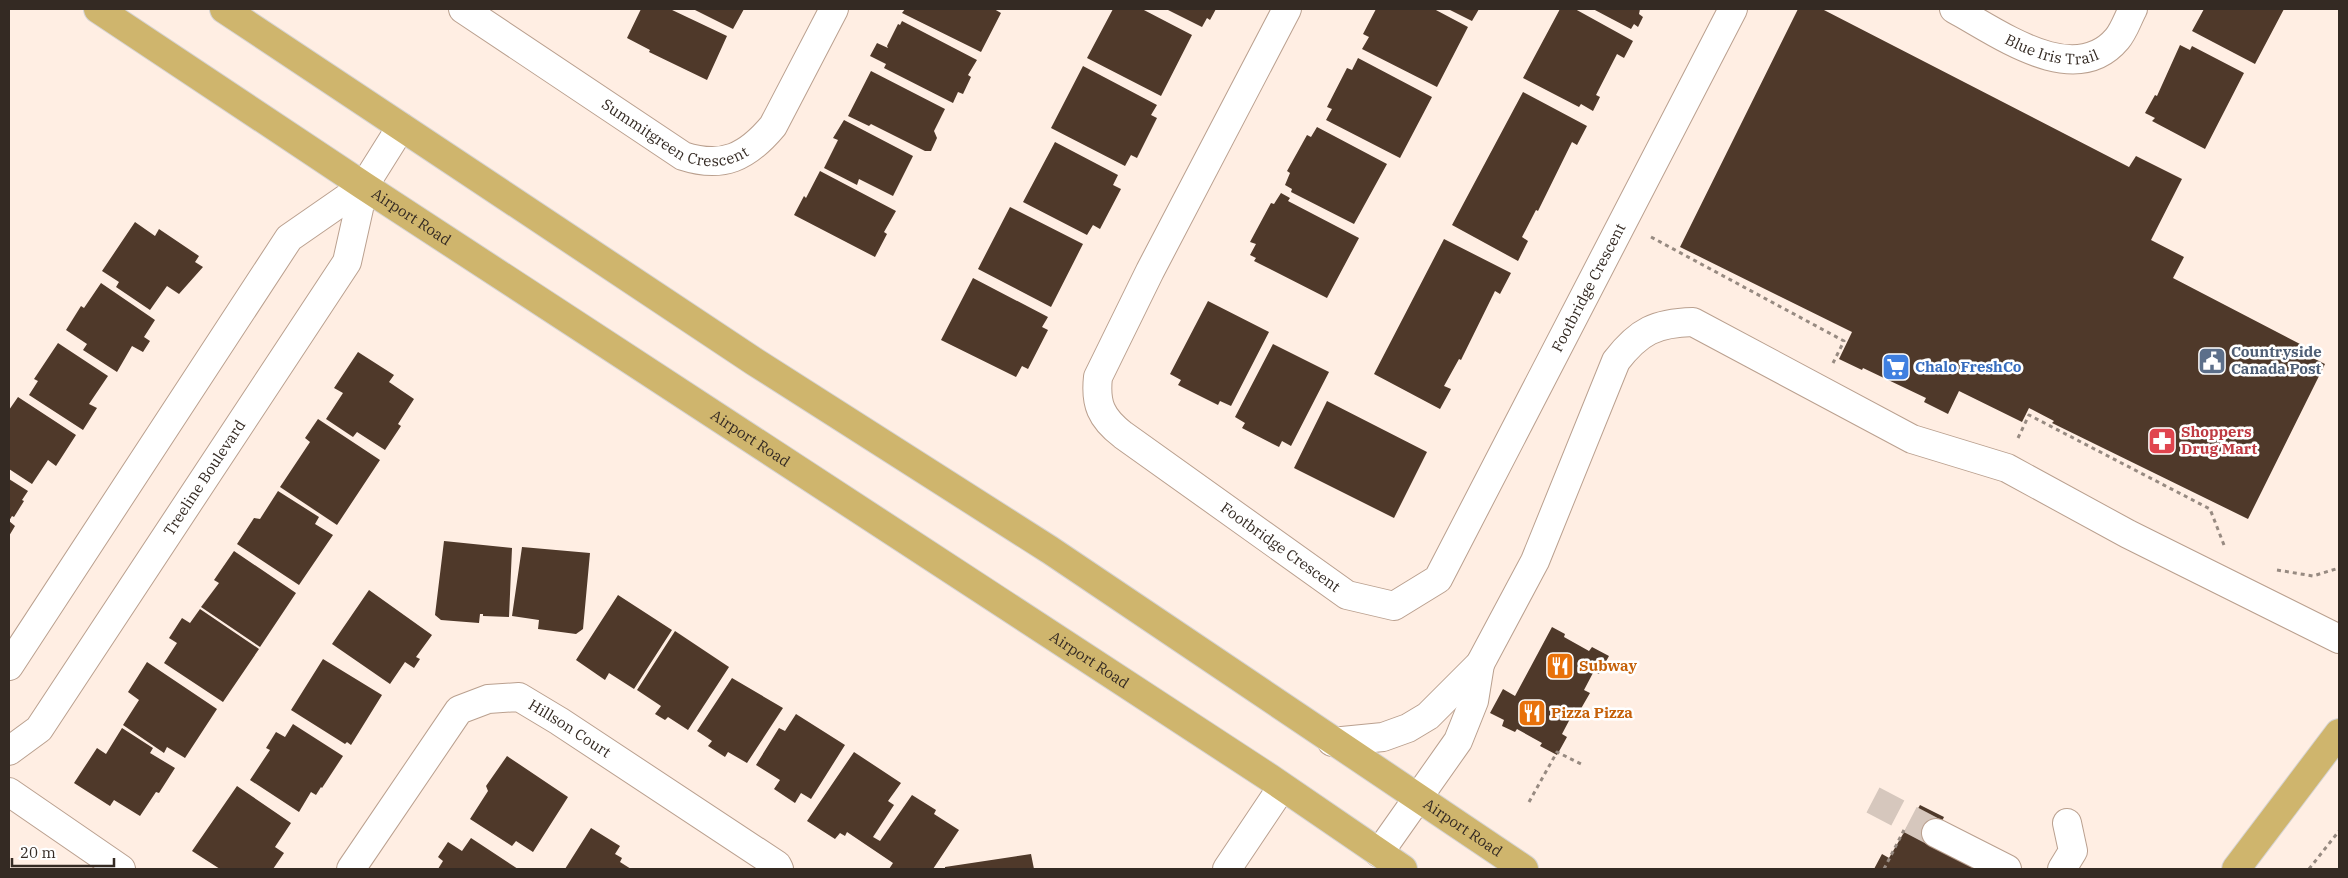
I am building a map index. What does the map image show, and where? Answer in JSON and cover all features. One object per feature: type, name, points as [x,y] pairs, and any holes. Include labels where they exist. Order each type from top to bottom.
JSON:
[{"type":"main road","name":"Airport Road","points":[[98,9],[364,186],[1282,787],[1403,869]]},
{"type":"main road","name":"Airport Road","points":[[224,9],[755,362],[1050,550],[1332,742],[1524,869]]},
{"type":"main road","points":[[2236,869],[2339,733]]},
{"type":"street","name":"Summitgreen Crescent","points":[[463,9],[683,156],[704,162],[724,160],[742,154],[769,132],[834,9]]},
{"type":"street","name":"Footbridge Crescent","points":[[1287,9],[1150,271],[1098,377],[1096,393],[1100,408],[1108,422],[1139,447],[1347,595],[1394,606],[1438,579],[1734,9]]},
{"type":"street","name":"Blue Iris Trail","points":[[1954,9],[2041,55],[2068,61],[2096,57],[2117,39],[2133,9]]},
{"type":"street","name":"Treeline Boulevard","points":[[9,751],[39,729],[347,262],[364,186],[401,128]]},
{"type":"street","name":"Treeline Boulevard","points":[[9,666],[289,238],[364,186]]},
{"type":"street","points":[[1332,742],[1383,737],[1408,728],[1428,716],[1480,664],[1535,561],[1616,361],[1630,343],[1642,334],[1648,330],[1670,323],[1693,322],[1912,439],[2007,468],[2128,534],[2339,639]]},
{"type":"street","points":[[1379,853],[1458,741],[1474,701],[1480,664]]},
{"type":"street","name":"Hillson Court","points":[[352,869],[459,710],[488,699],[519,697],[559,721],[777,865],[779,869]]},
{"type":"street","points":[[1227,869],[1282,787]]},
{"type":"street","points":[[9,792],[121,869]]},
{"type":"street","points":[[2062,869],[2073,851],[2067,824]]},
{"type":"street","points":[[1936,833],[2006,869]]},
{"type":"path","points":[[1648,236],[1844,341],[1832,364],[1840,369]]},
{"type":"path","points":[[2008,436],[2018,438],[2029,415],[2210,509],[2222,544],[2230,548]]},
{"type":"path","points":[[2273,569],[2312,576],[2339,568]]},
{"type":"path","points":[[1529,802],[1557,752],[1583,765]]},
{"type":"path","points":[[1884,869],[1905,827]]},
{"type":"path","points":[[2310,869],[2339,832]]},
{"type":"building","points":[[641,9],[670,9],[727,36],[707,80],[649,52],[650,50],[627,38]]},
{"type":"building","points":[[693,9],[744,9],[733,29]]},
{"type":"building","points":[[905,9],[994,9],[1001,13],[981,52],[902,13]]},
{"type":"building","points":[[1113,9],[1142,9],[1192,35],[1161,96],[1087,58]]},
{"type":"building","points":[[1166,9],[1216,9],[1210,20],[1207,18],[1202,27]]},
{"type":"building","points":[[1376,9],[1434,9],[1468,27],[1437,87],[1362,49],[1369,37],[1363,34]]},
{"type":"building","points":[[1448,9],[1479,9],[1472,21]]},
{"type":"building","points":[[1560,9],[1575,9],[1633,41],[1624,58],[1617,54],[1596,95],[1600,97],[1593,111],[1581,104],[1579,107],[1523,78]]},
{"type":"building","points":[[1593,9],[1640,9],[1639,14],[1643,17],[1638,27],[1634,24],[1631,29]]},
{"type":"building","points":[[1798,9],[1822,9],[2129,167],[2136,156],[2182,179],[2151,240],[2184,257],[2173,278],[2300,344],[2303,353],[2325,364],[2248,519],[2052,423],[2054,421],[2029,408],[2022,422],[1959,391],[1948,414],[1924,402],[1926,398],[1863,368],[1862,370],[1839,359],[1852,332],[1680,247]]},
{"type":"building","points":[[2204,9],[2284,9],[2255,64],[2192,31]]},
{"type":"building","points":[[902,21],[977,60],[968,75],[971,77],[963,94],[958,92],[953,103],[884,68],[886,64],[870,56],[877,43],[888,48],[887,46],[898,24],[900,25]]},
{"type":"building","points":[[2180,45],[2190,50],[2192,46],[2244,73],[2205,149],[2152,121],[2155,118],[2145,113],[2155,95],[2157,96]]},
{"type":"building","points":[[1358,58],[1432,97],[1400,158],[1326,120],[1332,109],[1327,107],[1347,68],[1352,70]]},
{"type":"building","points":[[1083,66],[1157,105],[1151,115],[1157,118],[1137,158],[1131,155],[1125,166],[1051,128]]},
{"type":"building","points":[[871,71],[945,109],[934,131],[937,138],[931,151],[925,151],[871,124],[869,126],[848,116]]},
{"type":"building","points":[[1523,92],[1587,126],[1577,145],[1572,142],[1538,211],[1536,210],[1522,237],[1528,241],[1518,261],[1452,225]]},
{"type":"building","points":[[844,120],[913,156],[893,196],[859,179],[857,185],[824,168],[838,140],[833,138]]},
{"type":"building","points":[[1317,127],[1387,164],[1354,224],[1291,192],[1292,189],[1285,185],[1290,173],[1287,171],[1307,135],[1311,137]]},
{"type":"building","points":[[1055,142],[1118,175],[1113,185],[1121,189],[1100,229],[1093,225],[1087,235],[1023,202]]},
{"type":"building","points":[[820,171],[896,211],[884,232],[887,234],[875,257],[794,215],[804,196],[806,198]]},
{"type":"building","points":[[1281,193],[1290,198],[1288,201],[1359,238],[1327,298],[1254,261],[1256,258],[1250,255],[1256,244],[1250,242],[1271,203],[1274,204]]},
{"type":"building","points":[[1010,207],[1083,244],[1051,307],[978,269]]},
{"type":"building","points":[[135,222],[155,236],[159,229],[199,256],[195,262],[203,267],[179,294],[167,286],[150,310],[116,287],[119,282],[102,271]]},
{"type":"building","points":[[1444,239],[1511,273],[1500,294],[1495,291],[1461,360],[1459,359],[1444,386],[1451,389],[1440,409],[1374,374]]},
{"type":"building","points":[[973,278],[1048,317],[1042,327],[1048,330],[1028,369],[1022,366],[1016,377],[941,340]]},
{"type":"building","points":[[101,283],[155,320],[144,337],[150,341],[143,352],[132,346],[117,372],[83,350],[87,344],[66,330],[81,306],[84,308]]},
{"type":"building","points":[[1208,301],[1269,332],[1231,406],[1220,401],[1218,405],[1178,385],[1181,380],[1170,374]]},
{"type":"building","points":[[58,343],[108,376],[89,404],[97,408],[83,430],[29,395],[38,381],[34,379]]},
{"type":"building","points":[[1273,344],[1329,372],[1291,446],[1282,441],[1279,447],[1242,428],[1245,423],[1235,417]]},
{"type":"building","points":[[358,352],[394,375],[389,382],[414,399],[398,424],[401,426],[385,450],[357,432],[353,437],[326,419],[343,393],[334,388]]},
{"type":"building","points":[[18,397],[76,435],[56,466],[48,460],[32,484],[9,469],[9,410]]},
{"type":"building","points":[[1327,401],[1427,452],[1394,518],[1294,468]]},
{"type":"building","points":[[318,419],[380,460],[337,525],[280,487],[310,442],[305,438]]},
{"type":"building","points":[[9,479],[28,491],[14,517],[12,516],[9,521]]},
{"type":"building","points":[[278,491],[319,517],[315,524],[333,535],[299,585],[237,544],[254,518],[260,519]]},
{"type":"building","points":[[9,521],[15,526],[9,536]]},
{"type":"building","points":[[444,541],[512,548],[509,617],[483,616],[483,614],[480,614],[479,623],[441,620],[435,615]]},
{"type":"building","points":[[522,547],[590,553],[583,629],[576,634],[538,629],[539,620],[512,616]]},
{"type":"building","points":[[234,551],[296,593],[260,647],[201,607],[219,583],[214,580]]},
{"type":"building","points":[[369,590],[432,635],[416,657],[420,659],[414,668],[405,662],[390,684],[332,644]]},
{"type":"building","points":[[618,595],[672,630],[634,689],[609,673],[605,680],[576,660]]},
{"type":"building","points":[[200,609],[259,649],[223,702],[164,663],[177,643],[169,638],[182,618],[190,623]]},
{"type":"building","points":[[1552,627],[1565,634],[1564,637],[1589,651],[1592,647],[1609,656],[1599,674],[1594,671],[1584,690],[1590,693],[1575,719],[1571,717],[1562,734],[1567,737],[1557,755],[1540,746],[1542,743],[1517,729],[1515,732],[1502,726],[1504,720],[1490,713],[1503,689],[1515,696]]},
{"type":"building","points":[[675,631],[729,667],[688,730],[668,717],[665,720],[655,714],[661,706],[637,690]]},
{"type":"building","points":[[323,659],[382,695],[351,745],[347,742],[345,744],[291,710]]},
{"type":"building","points":[[147,662],[217,709],[185,758],[167,747],[164,753],[123,725],[139,700],[128,692]]},
{"type":"building","points":[[732,678],[783,708],[747,763],[728,752],[725,757],[708,746],[712,741],[697,731]]},
{"type":"building","points":[[796,714],[845,745],[811,799],[801,793],[795,803],[774,789],[780,780],[756,765],[779,728],[785,731]]},
{"type":"building","points":[[293,724],[343,756],[322,788],[316,795],[311,792],[299,812],[250,780],[270,750],[266,748],[276,732],[285,737]]},
{"type":"building","points":[[122,728],[153,748],[150,753],[175,768],[159,793],[156,792],[140,816],[114,800],[110,806],[74,783],[97,748],[106,754]]},
{"type":"building","points":[[854,752],[901,783],[888,801],[894,805],[873,837],[880,841],[912,795],[936,810],[934,814],[959,830],[933,869],[889,869],[893,863],[847,832],[845,836],[840,833],[835,839],[807,821]]},
{"type":"building","points":[[507,756],[568,797],[533,852],[516,841],[512,846],[470,819],[488,791],[486,786]]},
{"type":"building","points":[[237,786],[291,823],[275,847],[284,853],[273,869],[220,869],[192,851]]},
{"type":"building","points":[[1920,805],[1944,817],[1933,839],[1991,869],[1874,869],[1882,854],[1889,858]]},
{"type":"building","points":[[591,828],[620,846],[615,854],[622,858],[620,862],[631,869],[565,869]]},
{"type":"building","points":[[471,838],[518,869],[438,869],[443,861],[438,857],[448,842],[462,851]]},
{"type":"building","points":[[1031,854],[1034,869],[945,869],[945,867]]},
{"type":"tunnel","points":[[1873,800],[1936,833]]},
{"type":"place","name":"Countryside Canada Post","points":[[2212,361]]},
{"type":"place","name":"Chalo FreshCo","points":[[1896,367]]},
{"type":"place","name":"Shoppers Drug Mart","points":[[2162,441]]},
{"type":"place","name":"Subway","points":[[1560,666]]},
{"type":"place","name":"Pizza Pizza","points":[[1532,713]]}]
